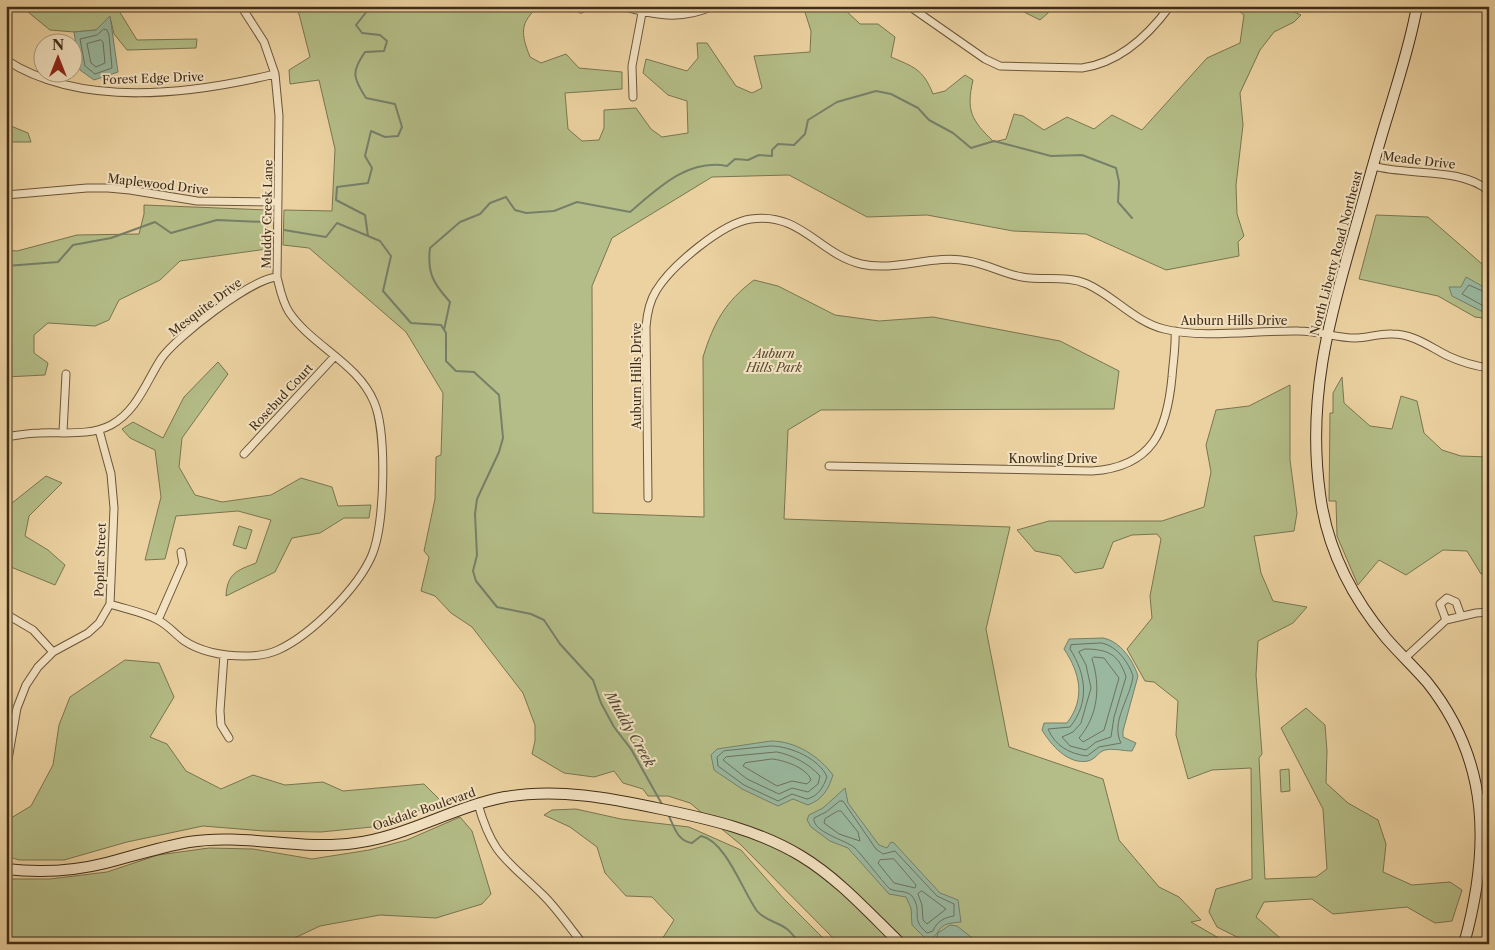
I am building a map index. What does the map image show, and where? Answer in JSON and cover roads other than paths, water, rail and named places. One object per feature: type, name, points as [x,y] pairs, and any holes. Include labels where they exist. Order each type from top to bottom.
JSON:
[{"type":"main road","name":"North Liberty Road Northeast","points":[[1417,6],[1408,52],[1334,297],[1326,333],[1321,357],[1317,410],[1317,474],[1323,514],[1335,555],[1351,587],[1372,620],[1436,695],[1452,720],[1484,798],[1481,866],[1476,901],[1464,944]]},
{"type":"main road","name":"Oakdale Boulevard","points":[[6,869],[48,871],[79,868],[173,846],[208,840],[253,840],[316,846],[355,843],[394,835],[478,804],[525,795],[563,794],[642,805],[750,832],[800,855],[851,894],[901,944]]},
{"type":"street","name":"Muddy Creek Lane","points":[[110,604],[158,620],[195,647],[224,655],[260,655],[277,650],[292,641],[352,587],[366,568],[373,553],[381,520],[381,424],[370,392],[355,374],[290,313],[281,296],[277,276],[279,116],[275,74],[264,42],[241,6]]},
{"type":"street","points":[[621,6],[642,13],[676,16],[692,14],[713,6]]},
{"type":"street","points":[[908,6],[985,59],[1000,66],[1082,68],[1095,66],[1119,57],[1155,24],[1170,6]]},
{"type":"street","points":[[633,97],[632,66],[642,13]]},
{"type":"street","name":"Forest Edge Drive","points":[[6,60],[52,82],[78,89],[110,92],[202,89],[275,74]]},
{"type":"street","name":"Meade Drive","points":[[1373,166],[1391,171],[1464,177],[1480,184],[1489,191]]},
{"type":"street","name":"Maplewood Drive","points":[[6,195],[86,188],[108,188],[197,201],[278,202]]},
{"type":"street","name":"Auburn Hills Drive","points":[[648,498],[646,327],[649,306],[656,290],[668,276],[715,234],[737,222],[759,218],[786,222],[803,230],[838,255],[861,264],[879,266],[965,260],[1020,276],[1074,280],[1098,290],[1151,325],[1175,331],[1246,334],[1300,331],[1355,338],[1393,334],[1407,335],[1450,356],[1489,368]]},
{"type":"street","name":"Mesquite Drive","points":[[6,437],[99,430],[115,423],[128,413],[162,358],[190,330],[257,283],[277,276]]},
{"type":"street","name":"Knowling Drive","points":[[829,466],[1092,471],[1125,464],[1152,444],[1164,426],[1170,399],[1175,331]]},
{"type":"street","name":"Rosebud Court","points":[[244,454],[335,356]]},
{"type":"street","points":[[63,432],[66,374]]},
{"type":"street","name":"Poplar Street","points":[[6,771],[10,761],[14,718],[26,685],[38,667],[53,652],[88,633],[99,623],[110,604],[114,508],[111,474],[99,430]]},
{"type":"street","points":[[158,620],[183,563],[182,552]]},
{"type":"street","points":[[1446,620],[1440,604],[1447,598],[1456,602],[1461,616]]},
{"type":"street","points":[[1405,658],[1446,620],[1489,612]]},
{"type":"street","points":[[6,614],[34,630],[53,652]]},
{"type":"street","points":[[224,655],[220,711],[221,725],[229,738]]},
{"type":"street","points":[[6,717],[14,718]]},
{"type":"street","points":[[478,804],[486,832],[497,851],[544,896],[583,944]]},
{"type":"water","points":[[110,16],[118,72],[94,80],[82,71],[82,32],[74,32],[96,30]]},
{"type":"water","points":[[1466,277],[1489,290],[1489,315],[1452,296],[1449,287],[1461,287]]},
{"type":"water","points":[[1103,638],[1115,643],[1125,652],[1138,676],[1123,731],[1123,737],[1136,743],[1132,751],[1105,750],[1088,761],[1074,760],[1061,753],[1042,730],[1044,723],[1067,723],[1077,704],[1079,686],[1077,676],[1070,658],[1064,649],[1069,639]]},
{"type":"water","points":[[771,741],[789,744],[806,751],[827,768],[833,775],[827,790],[821,797],[808,805],[793,799],[778,806],[742,789],[714,770],[711,755],[717,749]]},
{"type":"water","points":[[845,788],[848,803],[879,845],[887,848],[891,842],[894,843],[940,893],[958,900],[961,922],[944,925],[929,942],[912,925],[911,908],[906,897],[889,894],[848,848],[830,841],[811,827],[807,820],[809,815],[823,808]]},
{"type":"water","points":[[950,925],[957,926],[980,944],[935,944],[938,933]]},
{"type":"waterway","name":"Muddy Creek","points":[[368,236],[365,215],[336,200],[337,187],[368,183],[372,168],[365,156],[371,131],[385,137],[398,136],[402,127],[395,104],[366,98],[356,80],[357,65],[365,52],[384,51],[387,41],[380,35],[362,33],[356,25],[371,6]]},
{"type":"waterway","points":[[444,330],[450,302],[432,277],[429,264],[430,248],[460,222],[480,214],[490,203],[506,197],[515,210],[526,213],[554,211],[577,202],[630,212],[662,185],[686,171],[713,165],[727,166],[735,159],[748,160],[759,155],[772,156],[772,150],[778,144],[794,145],[805,134],[808,120],[837,102],[876,91],[891,94],[918,108],[929,120],[953,133],[971,148],[994,141],[1051,156],[1082,155],[1116,168],[1119,182],[1118,202],[1132,218]]},
{"type":"waterway","points":[[6,266],[58,262],[73,245],[111,238],[155,222],[171,233],[217,220],[263,222]]},
{"type":"waterway","name":"Muddy Creek","points":[[284,230],[326,237],[337,223],[380,241],[391,256],[383,291],[411,323],[441,325],[446,333],[446,361],[456,371],[474,372],[499,395],[503,438],[499,452],[477,499],[475,514],[477,555],[473,571],[476,581],[497,607],[531,614],[544,620],[560,644],[593,680],[601,703],[614,727],[631,749],[663,806]]},
{"type":"waterway","name":"Muddy Creek","points":[[668,814],[679,836],[687,842],[692,843],[701,836],[710,840],[718,847],[733,868],[757,911],[763,917],[787,929],[800,944]]},
{"type":"park label","name":"Auburn Hills Park","points":[[774,360]]}]
